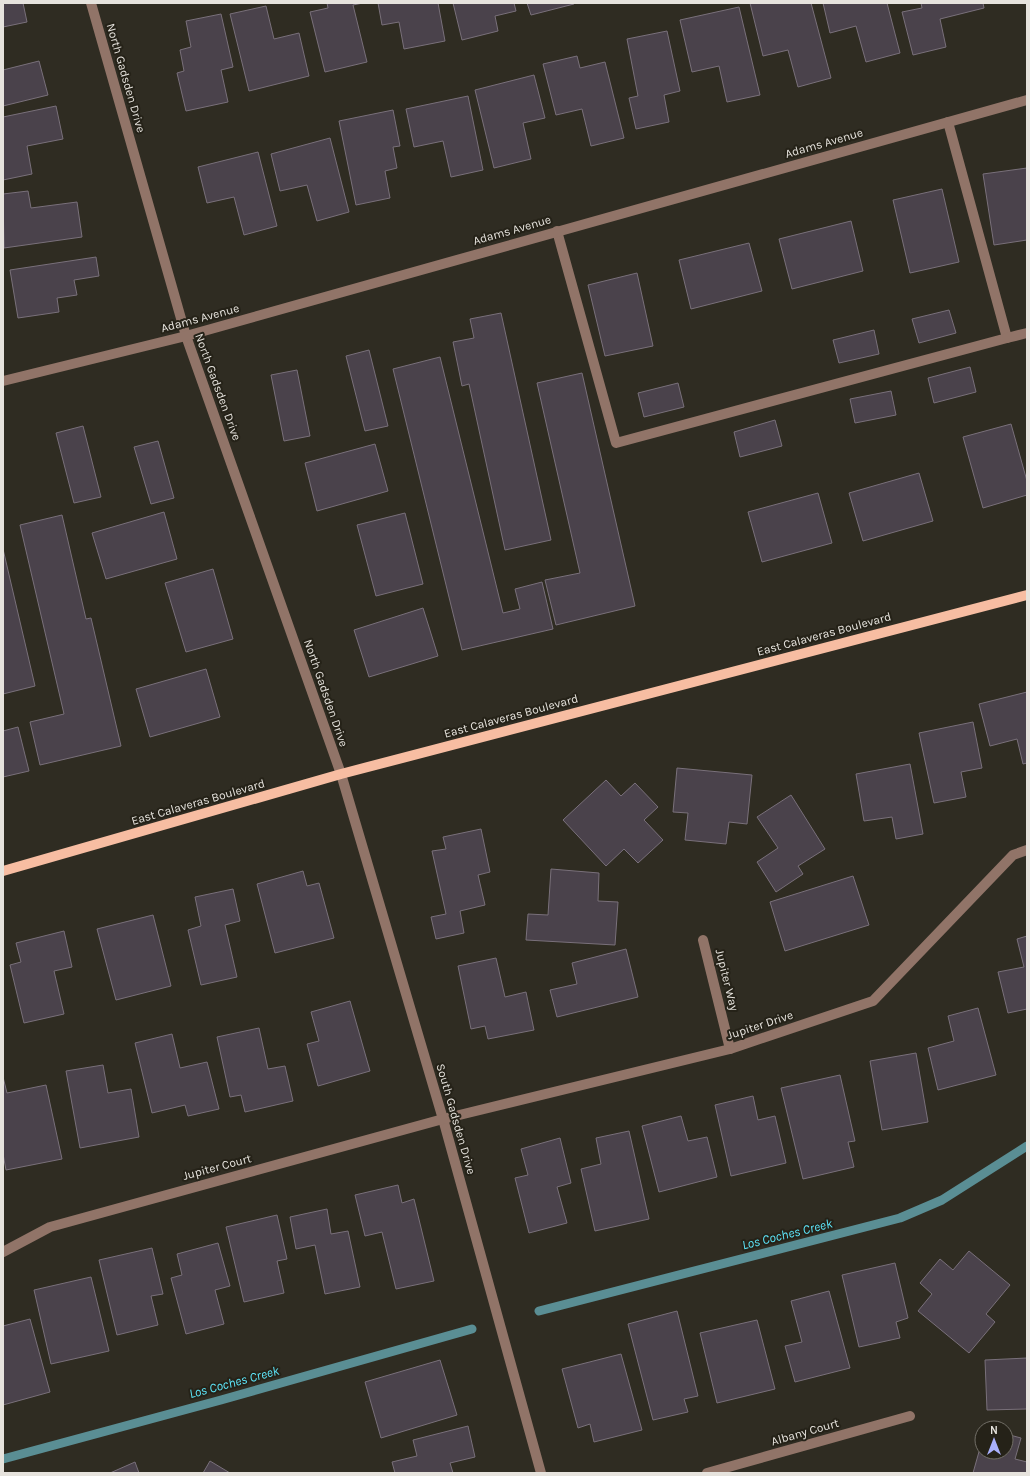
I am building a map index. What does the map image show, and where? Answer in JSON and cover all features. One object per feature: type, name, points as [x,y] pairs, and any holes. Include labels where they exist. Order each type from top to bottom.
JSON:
[{"type":"main road","name":"East Calaveras Boulevard","points":[[3,871],[341,774],[1027,595]]},
{"type":"street","name":"North Gadsden Drive","points":[[91,3],[186,336],[341,774]]},
{"type":"street","name":"Adams Avenue","points":[[3,381],[186,336],[1027,100]]},
{"type":"street","points":[[948,122],[1007,338]]},
{"type":"street","points":[[558,231],[616,443],[1027,333]]},
{"type":"street","name":"South Gadsden Drive","points":[[341,774],[443,1119],[541,1473]]},
{"type":"street","name":"Jupiter Drive","points":[[443,1119],[730,1049],[874,1001],[1013,855],[1027,850]]},
{"type":"street","name":"Jupiter Way","points":[[703,940],[730,1049]]},
{"type":"street","name":"Jupiter Court","points":[[3,1252],[50,1227],[443,1119]]},
{"type":"street","name":"Albany Court","points":[[707,1473],[910,1416]]},
{"type":"building","points":[[3,3],[23,3],[27,22],[3,27]]},
{"type":"building","points":[[327,3],[363,3],[353,5],[367,62],[325,72],[310,12],[328,8]]},
{"type":"building","points":[[378,3],[438,3],[445,41],[404,49],[399,22],[382,25]]},
{"type":"building","points":[[453,3],[514,3],[516,11],[495,16],[498,31],[462,40]]},
{"type":"building","points":[[527,3],[574,3],[574,4],[531,15]]},
{"type":"building","points":[[750,3],[811,3],[831,78],[798,87],[788,50],[763,56]]},
{"type":"building","points":[[823,3],[887,3],[900,53],[866,62],[856,26],[830,33]]},
{"type":"building","points":[[921,3],[983,3],[984,8],[940,19],[946,47],[913,55],[902,12],[922,8]]},
{"type":"building","points":[[266,6],[274,39],[299,33],[309,76],[249,91],[230,14]]},
{"type":"building","points":[[739,7],[760,95],[727,102],[719,66],[692,72],[680,20]]},
{"type":"building","points":[[221,14],[233,67],[221,70],[228,102],[186,111],[177,73],[184,71],[180,50],[191,47],[186,21]]},
{"type":"building","points":[[667,31],[680,91],[664,95],[669,122],[636,129],[629,98],[638,96],[627,39]]},
{"type":"building","points":[[577,56],[580,68],[605,62],[624,138],[591,146],[582,109],[556,115],[543,64]]},
{"type":"building","points":[[39,61],[48,95],[3,106],[3,70]]},
{"type":"building","points":[[534,75],[545,118],[523,123],[531,159],[494,168],[475,90]]},
{"type":"building","points":[[468,96],[483,170],[451,177],[443,141],[414,147],[406,109]]},
{"type":"building","points":[[56,106],[63,139],[27,146],[32,174],[3,180],[3,117]]},
{"type":"building","points":[[393,110],[400,146],[393,147],[397,168],[385,171],[390,198],[356,205],[339,121]]},
{"type":"building","points":[[330,138],[349,212],[317,221],[307,185],[280,191],[271,154]]},
{"type":"building","points":[[258,152],[277,226],[244,235],[234,197],[207,203],[198,167]]},
{"type":"building","points":[[1027,168],[1027,240],[994,245],[983,174]]},
{"type":"building","points":[[942,189],[959,262],[910,273],[893,200]]},
{"type":"building","points":[[28,191],[31,208],[77,202],[82,237],[4,248],[3,194]]},
{"type":"building","points":[[851,221],[863,271],[792,289],[779,239]]},
{"type":"building","points":[[749,243],[762,291],[691,309],[679,260]]},
{"type":"building","points":[[96,257],[99,276],[74,280],[77,295],[57,298],[59,312],[18,318],[10,270]]},
{"type":"building","points":[[637,273],[653,346],[605,356],[588,285]]},
{"type":"building","points":[[949,310],[956,333],[919,343],[912,319]]},
{"type":"building","points":[[501,313],[551,540],[505,550],[469,384],[462,386],[453,342],[474,338],[470,319]]},
{"type":"building","points":[[874,330],[879,354],[839,363],[833,340]]},
{"type":"building","points":[[369,350],[388,426],[365,431],[346,356]]},
{"type":"building","points":[[440,357],[503,613],[520,609],[515,589],[542,582],[553,629],[462,650],[393,369]]},
{"type":"building","points":[[970,367],[976,392],[934,403],[928,378]]},
{"type":"building","points":[[297,370],[310,436],[284,441],[271,375]]},
{"type":"building","points":[[582,373],[635,606],[556,625],[545,580],[580,573],[537,383]]},
{"type":"building","points":[[678,383],[684,407],[644,417],[638,393]]},
{"type":"building","points":[[891,391],[896,415],[855,423],[850,399]]},
{"type":"building","points":[[775,420],[782,446],[740,457],[734,432]]},
{"type":"building","points":[[1011,424],[1027,481],[1027,495],[983,508],[963,437]]},
{"type":"building","points":[[83,426],[101,497],[74,503],[56,433]]},
{"type":"building","points":[[158,441],[174,498],[151,504],[134,447]]},
{"type":"building","points":[[375,444],[388,491],[317,511],[305,463]]},
{"type":"building","points":[[919,473],[933,521],[863,541],[849,493]]},
{"type":"building","points":[[818,493],[832,543],[762,562],[748,512]]},
{"type":"building","points":[[164,512],[177,559],[106,579],[92,533]]},
{"type":"building","points":[[405,513],[423,584],[376,596],[357,525]]},
{"type":"building","points":[[62,515],[86,619],[91,618],[121,746],[40,765],[30,722],[64,714],[20,525]]},
{"type":"building","points":[[3,549],[35,686],[3,694]]},
{"type":"building","points":[[213,569],[233,639],[186,652],[165,583]]},
{"type":"building","points":[[423,608],[438,656],[369,677],[354,630]]},
{"type":"building","points":[[206,669],[220,717],[150,737],[136,689]]},
{"type":"building","points":[[1027,692],[1027,763],[1023,764],[1017,739],[990,746],[979,704]]},
{"type":"building","points":[[973,722],[982,768],[961,772],[966,797],[934,803],[919,733]]},
{"type":"building","points":[[18,727],[29,771],[3,777],[3,731]]},
{"type":"building","points":[[910,764],[923,834],[896,839],[892,817],[864,821],[856,774]]},
{"type":"building","points":[[677,768],[752,775],[747,824],[729,822],[726,844],[685,840],[688,813],[673,812]]},
{"type":"building","points":[[606,780],[621,796],[635,783],[658,807],[644,820],[663,840],[638,863],[624,849],[606,866],[563,820]]},
{"type":"building","points":[[791,795],[825,849],[798,866],[803,874],[776,892],[757,862],[778,848],[757,817]]},
{"type":"building","points":[[481,829],[490,872],[478,875],[485,905],[460,911],[464,933],[436,939],[431,917],[446,914],[432,851],[446,849],[443,837]]},
{"type":"building","points":[[551,869],[599,873],[598,901],[618,902],[615,945],[526,940],[528,914],[548,915]]},
{"type":"building","points":[[303,871],[307,886],[319,883],[334,938],[275,953],[257,884]]},
{"type":"building","points":[[853,876],[869,925],[785,951],[770,902]]},
{"type":"building","points":[[233,889],[240,921],[225,925],[237,977],[201,985],[188,930],[201,926],[195,897]]},
{"type":"building","points":[[153,915],[171,986],[116,1000],[97,929]]},
{"type":"building","points":[[64,931],[72,967],[54,971],[64,1014],[24,1023],[10,965],[21,962],[16,943]]},
{"type":"building","points":[[1027,936],[1027,1009],[1008,1013],[998,972],[1024,967],[1017,939]]},
{"type":"building","points":[[626,949],[638,997],[557,1017],[550,990],[577,984],[572,963]]},
{"type":"building","points":[[496,958],[505,997],[526,992],[534,1030],[488,1039],[485,1026],[471,1029],[458,966]]},
{"type":"building","points":[[350,1001],[370,1071],[318,1086],[307,1044],[319,1041],[311,1012]]},
{"type":"building","points":[[978,1008],[996,1075],[938,1090],[928,1048],[954,1041],[948,1016]]},
{"type":"building","points":[[259,1028],[268,1069],[285,1066],[293,1101],[245,1112],[241,1095],[230,1097],[217,1037]]},
{"type":"building","points":[[172,1034],[180,1068],[207,1062],[219,1109],[188,1116],[185,1105],[152,1113],[135,1043]]},
{"type":"building","points":[[916,1053],[928,1122],[882,1130],[870,1061]]},
{"type":"building","points":[[103,1065],[108,1093],[131,1089],[139,1137],[80,1148],[66,1071]]},
{"type":"building","points":[[840,1075],[855,1141],[848,1142],[854,1167],[803,1179],[781,1088]]},
{"type":"building","points":[[3,1077],[7,1093],[46,1085],[62,1159],[6,1170],[3,1154]]},
{"type":"building","points":[[753,1096],[758,1120],[775,1116],[786,1163],[731,1176],[715,1105]]},
{"type":"building","points":[[681,1116],[688,1141],[707,1137],[717,1177],[659,1192],[642,1126]]},
{"type":"building","points":[[629,1131],[649,1219],[595,1231],[581,1169],[601,1164],[596,1138]]},
{"type":"building","points":[[560,1138],[571,1183],[557,1187],[567,1223],[529,1233],[515,1178],[528,1175],[521,1149]]},
{"type":"building","points":[[398,1185],[402,1203],[414,1199],[434,1281],[396,1289],[382,1232],[365,1236],[355,1195]]},
{"type":"building","points":[[327,1209],[331,1234],[348,1231],[360,1287],[325,1294],[315,1245],[296,1249],[290,1217]]},
{"type":"building","points":[[277,1215],[287,1259],[277,1261],[284,1293],[244,1302],[226,1227]]},
{"type":"building","points":[[218,1243],[230,1286],[215,1290],[224,1324],[186,1334],[171,1278],[182,1275],[177,1254]]},
{"type":"building","points":[[152,1248],[163,1294],[151,1296],[158,1325],[117,1335],[99,1260]]},
{"type":"building","points":[[969,1251],[1010,1285],[986,1314],[995,1322],[969,1353],[918,1311],[932,1294],[920,1283],[940,1259],[953,1270]]},
{"type":"building","points":[[895,1263],[908,1318],[896,1322],[900,1338],[859,1347],[842,1275]]},
{"type":"building","points":[[91,1277],[109,1351],[51,1364],[34,1290]]},
{"type":"building","points":[[829,1291],[850,1368],[795,1382],[785,1346],[802,1342],[791,1301]]},
{"type":"building","points":[[677,1311],[698,1396],[684,1399],[688,1412],[653,1420],[628,1324]]},
{"type":"building","points":[[30,1319],[50,1392],[3,1405],[3,1326]]},
{"type":"building","points":[[757,1320],[775,1389],[717,1403],[700,1333]]},
{"type":"building","points":[[621,1354],[642,1430],[594,1442],[590,1424],[578,1428],[562,1369]]},
{"type":"building","points":[[1027,1358],[1027,1409],[987,1410],[985,1360]]},
{"type":"building","points":[[440,1360],[457,1415],[381,1438],[365,1382]]},
{"type":"building","points":[[468,1426],[475,1457],[450,1463],[453,1473],[395,1473],[392,1462],[417,1456],[413,1440]]},
{"type":"building","points":[[1014,1436],[1021,1438],[1015,1459],[1027,1462],[1027,1473],[973,1473],[977,1460],[1014,1460]]},
{"type":"building","points":[[210,1461],[230,1473],[203,1473]]},
{"type":"building","points":[[135,1462],[139,1473],[110,1473]]},
{"type":"waterway","name":"Los Coches Creek","points":[[539,1311],[900,1218],[942,1200],[1027,1146]]},
{"type":"waterway","name":"Los Coches Creek","points":[[3,1459],[221,1400],[472,1329]]}]
